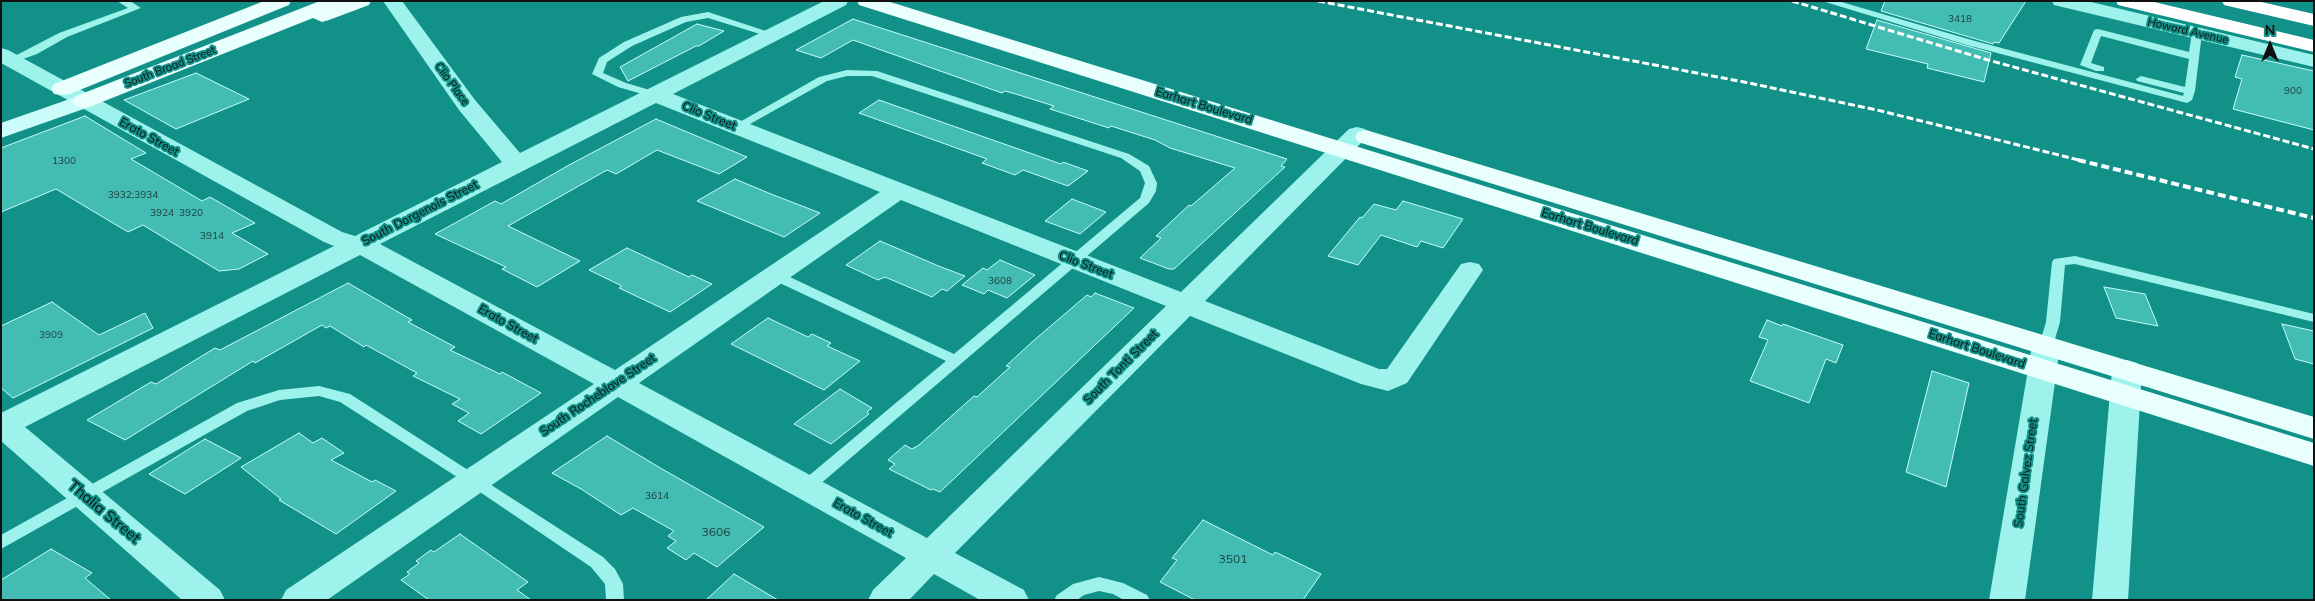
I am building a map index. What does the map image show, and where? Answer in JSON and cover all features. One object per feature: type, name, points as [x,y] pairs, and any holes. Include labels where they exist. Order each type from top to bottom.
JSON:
[{"type":"highway","points":[[2125,1],[2314,46]]},
{"type":"highway","points":[[2174,1],[2314,34]]},
{"type":"highway","points":[[2231,1],[2314,20]]},
{"type":"highway","points":[[2286,1],[2314,8]]},
{"type":"main road","points":[[62,89],[282,1]]},
{"type":"main road","name":"South Broad Street","points":[[1,110],[305,1]]},
{"type":"main road","name":"South Broad Street","points":[[1,131],[338,1]]},
{"type":"main road","points":[[120,86],[261,39],[362,1]]},
{"type":"main road","name":"Earhart Boulevard","points":[[866,1],[1085,60],[2126,383],[2314,428]]},
{"type":"main road","name":"Earhart Boulevard","points":[[920,1],[1085,60]]},
{"type":"main road","name":"Earhart Boulevard","points":[[2126,383],[2314,456]]},
{"type":"street","name":"Clio Place","points":[[392,1],[467,105],[516,164]]},
{"type":"street","name":"South Dorgenois Street","points":[[2,425],[839,1]]},
{"type":"street","name":"Howard Avenue","points":[[2061,1],[2314,60]]},
{"type":"street","name":"Erato Street","points":[[7,57],[333,237],[377,252],[1011,600]]},
{"type":"street","name":"Clio Street","points":[[656,95],[1370,377],[1388,381],[1397,376],[1470,270]]},
{"type":"street","name":"South Tonti Street","points":[[886,600],[1350,142]]},
{"type":"street","name":"South Rocheblave Street","points":[[299,600],[898,190]]},
{"type":"street","name":"South Galvez Street","points":[[2007,600],[2044,358]]},
{"type":"street","points":[[2110,600],[2126,383]]},
{"type":"street","name":"Thalia Street","points":[[2,425],[207,600]]},
{"type":"lane","points":[[7,57],[33,52],[63,35],[136,8],[122,1]]},
{"type":"lane","points":[[1827,1],[1971,43],[2187,100],[2190,91],[2197,33]]},
{"type":"lane","points":[[656,95],[622,85],[597,74],[603,60],[628,44],[684,18],[708,15],[773,35]]},
{"type":"lane","points":[[2190,91],[2085,65],[2098,32],[2195,57]]},
{"type":"lane","points":[[737,127],[823,80],[843,74],[869,73],[887,76],[1116,153],[1139,164],[1147,171],[1151,180],[1151,188],[1147,197],[806,487]]},
{"type":"lane","points":[[2044,358],[2053,322],[2059,262],[2075,260],[2314,318]]},
{"type":"lane","points":[[774,275],[956,360]]},
{"type":"lane","points":[[1,543],[242,407],[271,397],[307,391],[331,393],[345,398],[474,480],[602,566],[614,584],[615,600]]},
{"type":"lane","points":[[1063,600],[1079,589],[1099,584],[1117,588],[1141,600]]},
{"type":"building","points":[[1885,1],[2026,1],[1999,43],[1994,42],[1993,44],[1881,11]]},
{"type":"building","points":[[853,19],[1287,159],[1281,166],[1285,167],[1174,269],[1169,269],[1140,258],[1161,238],[1156,236],[1189,205],[1191,206],[1235,168],[1170,148],[1155,140],[1111,126],[1109,128],[1050,109],[1054,106],[1005,91],[1002,93],[853,40],[821,58],[796,50]]},
{"type":"building","points":[[1877,20],[1991,53],[1984,82],[1927,68],[1928,64],[1866,49]]},
{"type":"building","points":[[697,24],[724,31],[699,46],[628,81],[620,67]]},
{"type":"building","points":[[2242,55],[2314,71],[2314,130],[2233,109],[2242,79],[2235,77]]},
{"type":"building","points":[[196,73],[249,99],[176,129],[124,100]]},
{"type":"building","points":[[879,100],[1061,164],[1063,162],[1088,171],[1068,186],[1023,170],[1015,175],[982,163],[987,159],[859,113]]},
{"type":"building","points":[[85,116],[146,153],[131,159],[202,201],[210,197],[255,223],[232,233],[268,254],[239,269],[219,271],[143,225],[128,232],[56,189],[1,212],[1,148]]},
{"type":"building","points":[[656,119],[747,157],[719,174],[657,150],[616,174],[607,170],[508,226],[580,261],[537,287],[502,269],[506,267],[435,234],[495,201],[501,204]]},
{"type":"building","points":[[735,179],[820,213],[784,237],[697,201]]},
{"type":"building","points":[[1072,199],[1106,212],[1080,234],[1045,221]]},
{"type":"building","points":[[1403,201],[1463,219],[1443,248],[1421,241],[1417,247],[1381,235],[1358,265],[1328,256],[1360,217],[1362,218],[1374,204],[1396,210]]},
{"type":"building","points":[[880,241],[965,276],[947,291],[942,289],[932,297],[885,277],[878,280],[846,265]]},
{"type":"building","points":[[627,248],[689,277],[692,275],[712,284],[670,312],[619,288],[622,286],[589,270]]},
{"type":"building","points":[[1000,260],[1035,275],[1007,298],[988,290],[984,294],[962,285],[983,268],[987,270]]},
{"type":"building","points":[[348,283],[412,320],[408,322],[455,347],[450,350],[500,374],[502,372],[541,393],[481,434],[458,421],[469,413],[452,404],[460,399],[413,376],[417,373],[366,345],[364,347],[330,326],[326,328],[322,325],[255,363],[253,361],[125,440],[87,420],[151,382],[156,384],[215,348],[220,350]]},
{"type":"building","points":[[2104,287],[2145,294],[2158,326],[2116,318]]},
{"type":"building","points":[[1095,293],[1134,308],[940,492],[931,490],[889,469],[895,464],[888,460],[905,445],[912,449],[919,445],[1010,367],[1006,366],[1032,342],[1087,295],[1091,297]]},
{"type":"building","points":[[52,302],[99,335],[145,313],[153,328],[13,398],[1,388],[1,326]]},
{"type":"building","points":[[768,318],[808,337],[812,334],[831,343],[827,346],[860,361],[824,390],[731,344]]},
{"type":"building","points":[[1767,320],[1843,345],[1836,363],[1826,359],[1809,403],[1750,381],[1768,340],[1759,337]]},
{"type":"building","points":[[2282,324],[2314,331],[2314,364],[2295,359]]},
{"type":"building","points":[[1932,371],[1969,383],[1946,487],[1906,472]]},
{"type":"building","points":[[840,389],[872,408],[867,412],[869,414],[831,444],[794,424]]},
{"type":"building","points":[[299,433],[313,443],[322,438],[344,453],[331,460],[372,482],[375,480],[396,491],[336,534],[279,500],[281,499],[241,467]]},
{"type":"building","points":[[607,436],[764,527],[717,567],[694,553],[686,560],[667,548],[676,541],[668,536],[674,531],[633,508],[621,515],[552,473]]},
{"type":"building","points":[[205,439],[241,458],[185,494],[149,474]]},
{"type":"building","points":[[1203,520],[1273,555],[1275,552],[1321,574],[1303,600],[1195,600],[1160,582],[1177,560],[1172,558]]},
{"type":"building","points":[[460,534],[528,582],[517,590],[531,600],[429,600],[401,580],[410,574],[407,572],[419,563],[416,561],[431,550],[434,552]]},
{"type":"building","points":[[51,549],[92,573],[85,578],[111,600],[1,600],[1,580]]},
{"type":"building","points":[[734,574],[778,600],[706,600]]},
{"type":"railway","points":[[1318,1],[1744,82],[1877,110],[2083,161]]},
{"type":"railway","points":[[1792,1],[1988,60],[2314,149]]},
{"type":"railway","points":[[2078,160],[2314,218]]}]
